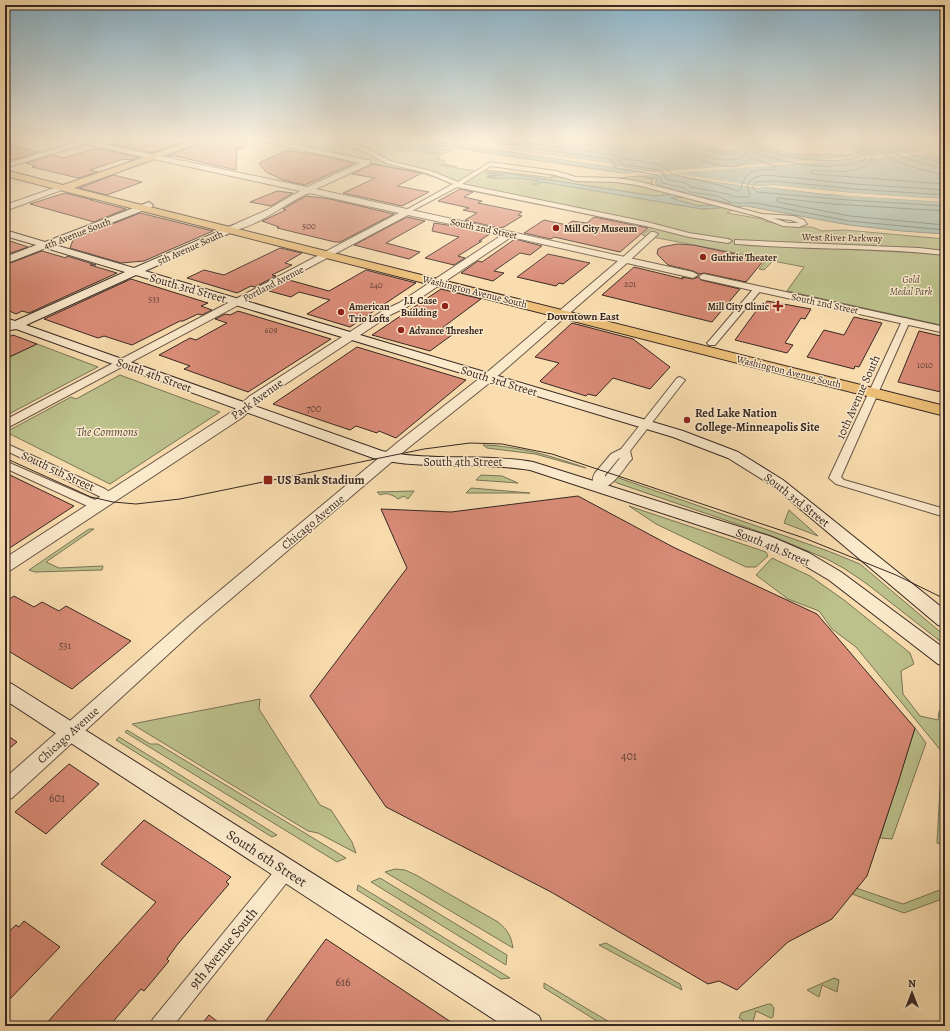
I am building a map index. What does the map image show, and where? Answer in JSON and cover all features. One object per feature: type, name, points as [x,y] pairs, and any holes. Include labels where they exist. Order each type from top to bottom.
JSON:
[{"type":"main road","name":"Washington Avenue South","points":[[67,187],[232,229],[332,251],[875,388],[945,401]]},
{"type":"main road","name":"4th Avenue South","points":[[5,261],[145,207]]},
{"type":"main road","name":"5th Avenue South","points":[[8,325],[232,229]]},
{"type":"main road","name":"South 3rd Street","points":[[5,233],[645,424],[715,447],[756,468],[778,483],[945,620]]},
{"type":"main road","name":"Washington Avenue South","points":[[566,310],[712,343],[875,388],[945,411]]},
{"type":"main road","name":"South 4th Street","points":[[8,325],[122,363],[389,458],[417,462],[477,460],[510,461],[546,469],[754,537],[803,557],[848,585],[945,659]]},
{"type":"main road","name":"South 6th Street","points":[[5,690],[529,1026]]},
{"type":"street","points":[[5,208],[67,187]]},
{"type":"street","name":"South 2nd Street","points":[[296,187],[693,275]]},
{"type":"street","name":"5th Avenue South","points":[[232,229],[270,212],[293,197],[315,187]]},
{"type":"street","name":"Portland Avenue","points":[[5,425],[452,187]]},
{"type":"street","points":[[462,187],[647,224],[689,235],[728,241]]},
{"type":"street","name":"Portland Avenue","points":[[651,187],[762,216]]},
{"type":"street","points":[[762,216],[782,216],[800,220],[804,224],[796,225],[779,223],[762,216]]},
{"type":"street","name":"Park Avenue","points":[[5,566],[246,408],[254,399],[388,312],[403,305],[510,234]]},
{"type":"street","points":[[625,260],[654,234]]},
{"type":"street","name":"West River Parkway","points":[[738,242],[778,245],[881,247],[945,253]]},
{"type":"street","name":"Chicago Avenue","points":[[5,791],[72,733],[193,622],[389,458],[489,377],[625,260]]},
{"type":"street","name":"South 2nd Street","points":[[704,277],[945,330]]},
{"type":"street","points":[[712,343],[758,289]]},
{"type":"street","name":"10th Avenue South","points":[[906,321],[835,478],[840,482],[945,513]]},
{"type":"street","points":[[599,486],[610,479],[626,459],[625,451],[680,380]]},
{"type":"street","name":"South 5th Street","points":[[5,446],[101,490],[111,497]]},
{"type":"street","name":"South 5th Street","points":[[5,464],[98,506]]},
{"type":"street","name":"9th Avenue South","points":[[160,1026],[286,870]]},
{"type":"green space","name":"Gold Medal Park","points":[[457,187],[575,187],[702,209],[740,206],[727,213],[762,219],[764,221],[792,227],[812,227],[822,231],[845,230],[945,239],[945,326],[787,291],[804,267],[773,261],[764,270],[759,269],[767,259],[642,235],[651,228],[645,226]]},
{"type":"green space","points":[[596,187],[643,187],[688,193],[654,196]]},
{"type":"green space","points":[[695,196],[731,204],[698,206],[670,198]]},
{"type":"green space","points":[[37,344],[98,367],[5,416],[5,359]]},
{"type":"green space","name":"The Commons","points":[[120,375],[220,412],[110,484],[6,432],[71,397],[76,399]]},
{"type":"green space","points":[[483,445],[510,447],[535,452],[586,468],[535,454],[487,448]]},
{"type":"green space","points":[[481,475],[502,476],[518,483],[476,480]]},
{"type":"green space","points":[[616,477],[828,551],[860,564],[945,636],[945,645],[867,584],[827,559],[769,535],[617,483],[614,481]]},
{"type":"green space","points":[[471,488],[530,493],[466,493]]},
{"type":"green space","points":[[414,491],[408,499],[404,496],[398,499],[390,494],[380,495],[377,492]]},
{"type":"green space","points":[[629,506],[766,552],[768,556],[756,567],[746,567],[656,524]]},
{"type":"green space","points":[[789,510],[818,536],[784,523]]},
{"type":"green space","points":[[89,529],[94,529],[46,562],[59,568],[103,566],[102,570],[35,572],[29,570]]},
{"type":"green space","points":[[772,558],[810,576],[844,600],[910,653],[914,664],[901,671],[903,694],[920,716],[938,720],[939,712],[945,703],[945,828],[941,844],[937,843],[942,752],[856,647],[832,629],[819,611],[788,599],[756,575]]},
{"type":"green space","points":[[260,699],[259,709],[320,805],[331,810],[352,842],[356,853],[318,833],[308,831],[132,724]]},
{"type":"green space","points":[[915,728],[926,743],[892,839],[880,838]]},
{"type":"green space","points":[[127,730],[150,744],[158,744],[346,858],[337,862],[125,732]]},
{"type":"green space","points":[[119,737],[277,835],[272,837],[116,740]]},
{"type":"green space","points":[[395,869],[405,870],[416,875],[498,922],[508,934],[513,948],[385,872]]},
{"type":"green space","points":[[380,878],[507,955],[506,965],[371,882]]},
{"type":"green space","points":[[358,885],[510,978],[501,979],[357,890]]},
{"type":"green space","points":[[856,888],[903,904],[945,888],[945,898],[904,913],[852,894]]},
{"type":"green space","points":[[606,943],[680,984],[682,990],[599,945]]},
{"type":"green space","points":[[834,978],[839,980],[837,992],[822,985],[819,997],[807,990]]},
{"type":"green space","points":[[544,983],[616,1026],[605,1026],[544,988]]},
{"type":"green space","points":[[771,1004],[774,1008],[773,1017],[771,1018],[756,1011],[752,1025],[739,1018],[741,1013]]},
{"type":"water","points":[[572,187],[596,187],[654,196],[687,193],[663,187],[767,187],[820,194],[945,202],[945,234],[849,225],[746,206],[702,209]],"holes":[[[695,196],[731,204],[698,206],[671,198]]]},
{"type":"water","points":[[794,187],[945,187],[945,199]]},
{"type":"pier","points":[[767,187],[794,187],[945,199],[945,202],[848,196]]},
{"type":"building","points":[[81,187],[128,187],[107,195],[79,188]]},
{"type":"building","points":[[356,187],[403,187],[429,192],[402,206],[343,193]]},
{"type":"building","points":[[460,189],[473,192],[464,197],[482,201],[478,203],[522,212],[518,215],[522,216],[504,227],[499,228],[465,220],[477,213],[463,210],[469,208],[438,201]]},
{"type":"building","points":[[277,191],[293,193],[271,206],[250,202]]},
{"type":"building","points":[[65,193],[126,209],[94,222],[30,204]]},
{"type":"building","points":[[306,196],[330,199],[394,214],[340,242],[277,228],[279,227],[262,221],[286,210],[283,209]]},
{"type":"building","points":[[140,213],[213,231],[144,261],[121,263],[70,248],[73,240]]},
{"type":"building","points":[[407,217],[425,221],[386,243],[420,252],[409,259],[354,245]]},
{"type":"building","points":[[594,217],[648,228],[620,252],[554,237],[551,239],[524,233],[544,220],[567,225],[572,221],[587,223]]},
{"type":"building","points":[[434,223],[490,234],[479,241],[482,241],[458,256],[465,258],[454,265],[425,258],[459,237],[432,231]]},
{"type":"building","points":[[515,239],[542,246],[530,255],[520,253],[494,271],[504,273],[493,281],[461,273],[478,261],[482,262]]},
{"type":"building","points":[[5,240],[13,242],[28,247],[5,255]]},
{"type":"building","name":"Guthrie Theater","points":[[677,244],[693,245],[764,260],[746,282],[704,273],[699,274],[693,271],[668,265],[657,254],[658,249],[662,247]]},
{"type":"building","points":[[280,248],[302,253],[285,263],[292,265],[272,275],[276,276],[255,287],[251,286],[237,293],[187,278],[204,270],[224,275]]},
{"type":"building","points":[[42,251],[66,258],[67,256],[117,273],[29,313],[22,311],[16,314],[5,309],[5,265]]},
{"type":"building","points":[[548,254],[590,263],[563,284],[559,283],[556,286],[517,277]]},
{"type":"building","points":[[634,267],[683,279],[682,277],[693,279],[698,277],[701,280],[740,289],[712,322],[602,295]]},
{"type":"building","points":[[366,270],[416,283],[350,327],[307,314],[330,300],[299,292],[291,297],[269,291],[289,280],[329,291]]},
{"type":"building","points":[[131,279],[208,303],[201,306],[212,310],[202,315],[198,314],[180,321],[132,345],[104,336],[98,338],[44,319]]},
{"type":"building","points":[[441,289],[481,299],[442,328],[456,332],[430,351],[372,335]]},
{"type":"building","points":[[767,301],[811,309],[805,319],[801,318],[785,343],[793,345],[787,353],[735,340],[759,307],[762,308]]},
{"type":"building","points":[[238,311],[331,339],[248,392],[184,369],[190,366],[159,355],[190,338],[196,340],[227,323],[215,319],[225,314],[230,315]]},
{"type":"building","points":[[854,317],[882,323],[859,367],[855,366],[854,369],[807,357],[824,330],[844,335]]},
{"type":"building","points":[[572,323],[633,339],[670,367],[650,389],[613,378],[596,396],[588,394],[586,396],[541,382],[540,381],[559,363],[535,357]]},
{"type":"building","points":[[919,331],[945,337],[945,393],[898,382]]},
{"type":"building","points":[[13,335],[37,344],[5,359],[5,338]]},
{"type":"building","points":[[357,347],[466,380],[396,438],[379,431],[377,433],[356,426],[350,430],[273,404]]},
{"type":"building","points":[[10,475],[74,506],[5,551],[5,489]]},
{"type":"building","name":"US Bank Stadium","points":[[578,496],[673,547],[817,614],[915,728],[867,876],[832,919],[788,942],[737,990],[719,981],[708,984],[551,892],[386,807],[310,696],[407,568],[381,509],[451,512]]},
{"type":"building","points":[[14,596],[34,607],[42,602],[59,611],[66,606],[131,641],[72,689],[5,649],[5,602]]},
{"type":"building","points":[[5,734],[17,742],[5,752]]},
{"type":"building","points":[[69,764],[99,784],[46,834],[15,812]]},
{"type":"building","points":[[144,820],[231,877],[226,882],[229,884],[177,945],[167,959],[169,961],[144,991],[141,989],[111,1024],[107,1021],[104,1026],[44,1026],[156,902],[101,864]]},
{"type":"building","points":[[24,921],[60,947],[5,1004],[5,935],[16,925],[19,927]]},
{"type":"building","points":[[326,939],[457,1026],[262,1026]]},
{"type":"building","points":[[209,1015],[223,1026],[200,1026]]},
{"type":"tram line","points":[[5,458],[91,497],[113,502],[136,504],[180,499],[424,449],[470,443],[502,444],[552,454],[804,538],[896,575],[945,599]]},
{"type":"place","name":"Mill City Museum","points":[[556,228]]},
{"type":"place","name":"Guthrie Theater","points":[[703,257]]},
{"type":"place","name":"J.I. Case Building","points":[[445,306]]},
{"type":"place","name":"Mill City Clinic","points":[[778,306]]},
{"type":"place","name":"American Trio Lofts","points":[[341,312]]},
{"type":"place","name":"Advance Thresher","points":[[401,330]]},
{"type":"place","name":"Red Lake Nation College-Minneapolis Site","points":[[687,420]]},
{"type":"place","name":"US Bank Stadium","points":[[268,480]]},
{"type":"district","name":"Downtown East","points":[[583,316]]}]
